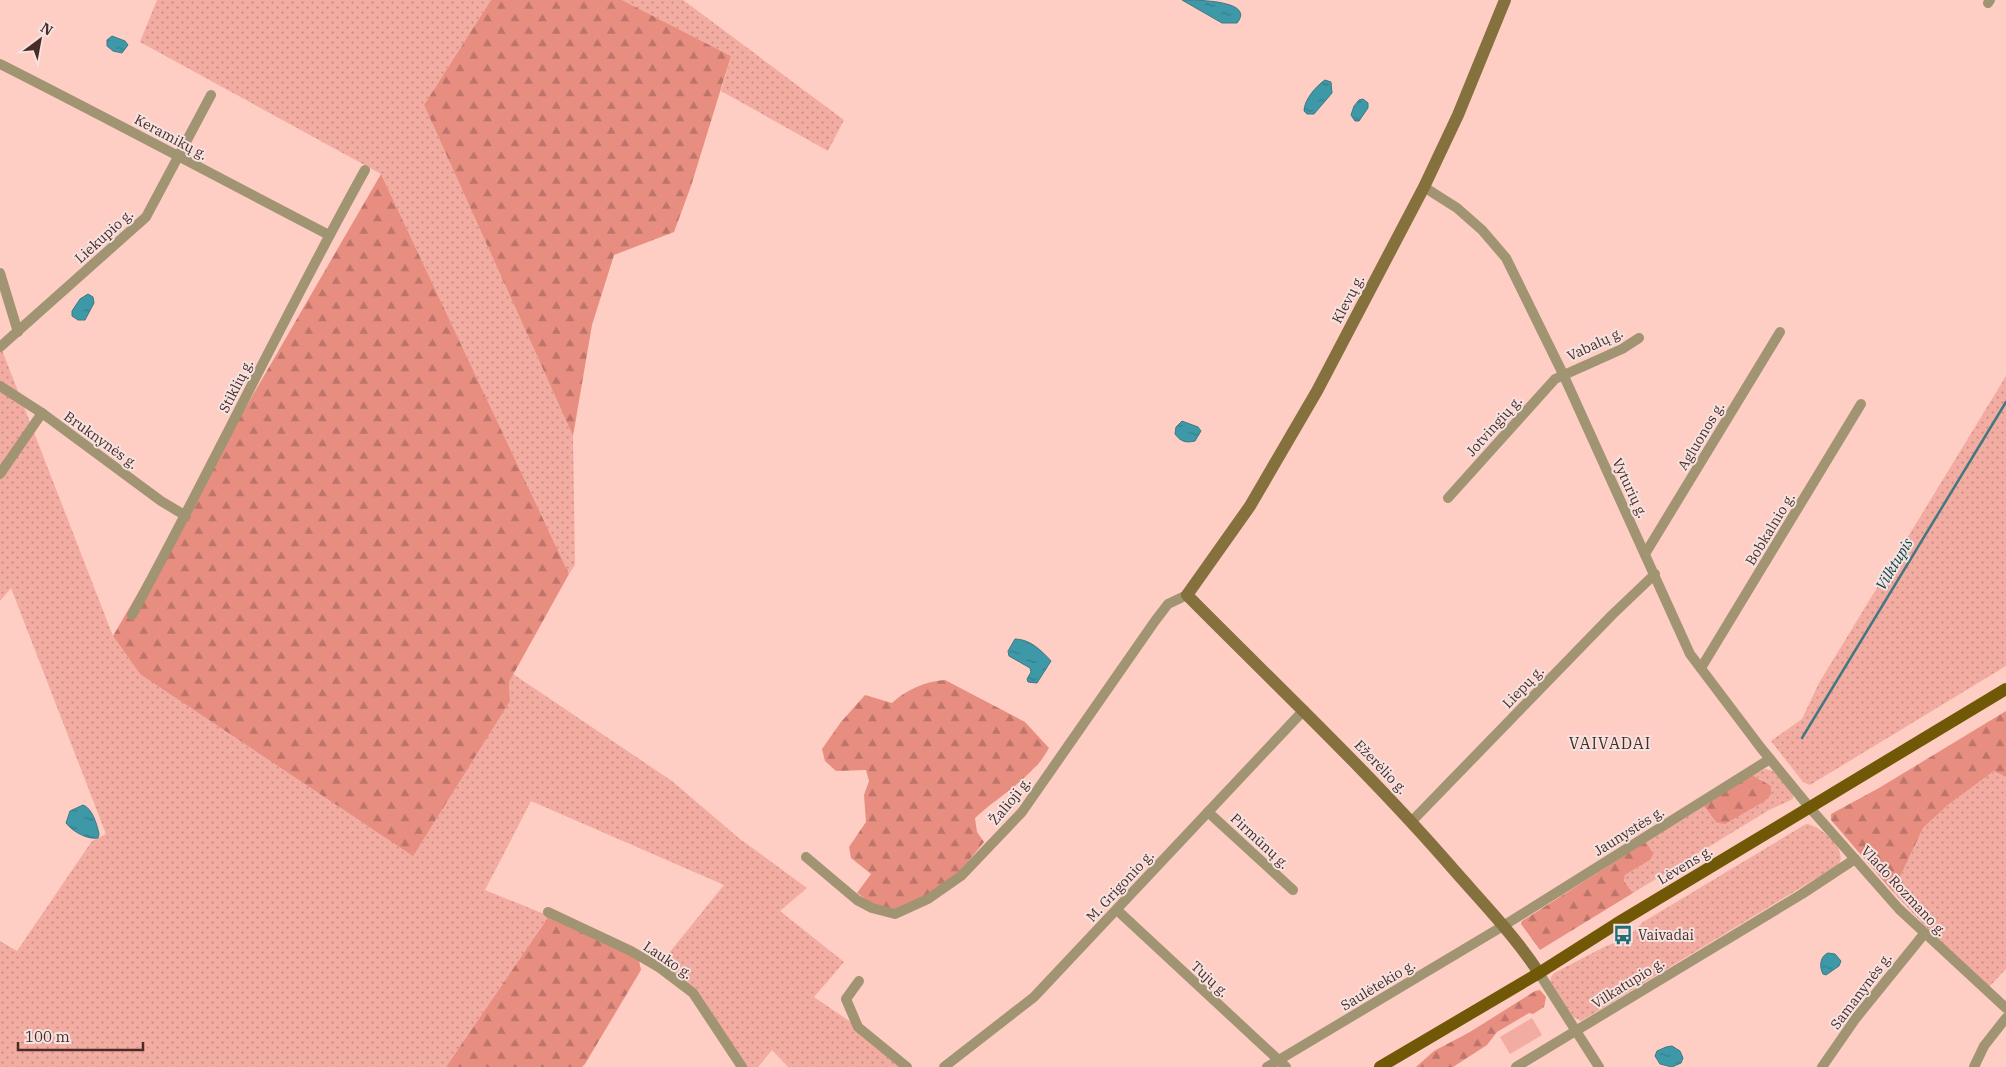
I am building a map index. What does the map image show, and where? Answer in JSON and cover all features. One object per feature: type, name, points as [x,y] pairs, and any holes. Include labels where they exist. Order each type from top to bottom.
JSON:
[{"type":"main road","name":"Klevų g.","points":[[1187,595],[1250,506],[1313,399],[1424,187],[1458,115],[1505,0]]},
{"type":"main road","name":"Ežerėlio g.","points":[[1187,595],[1304,710],[1412,821],[1530,958],[1539,973]]},
{"type":"main road","name":"Lėvens g.","points":[[1380,1067],[1539,973],[1624,919],[2006,689]]},
{"type":"street","name":"Keramikų g.","points":[[0,64],[329,235]]},
{"type":"street","name":"Liekupio g.","points":[[0,347],[140,223],[151,210],[211,95]]},
{"type":"street","name":"Stiklių g.","points":[[132,615],[186,516],[329,235],[365,170]]},
{"type":"street","name":"Vyturių g.","points":[[1424,187],[1457,208],[1476,224],[1506,258],[1563,374],[1690,654],[1810,808]]},
{"type":"street","points":[[0,273],[18,332]]},
{"type":"street","name":"Agluonos g.","points":[[1646,554],[1780,332]]},
{"type":"street","name":"Vabalų g.","points":[[1563,374],[1622,348],[1639,338]]},
{"type":"street","name":"Jotvingių g.","points":[[1448,498],[1555,379],[1563,374]]},
{"type":"street","name":"Bruknynės g.","points":[[0,386],[42,413],[161,501],[186,516]]},
{"type":"street","name":"Bobkalnio g.","points":[[1701,668],[1862,404]]},
{"type":"street","points":[[0,474],[42,413]]},
{"type":"street","name":"Liepų g.","points":[[1412,821],[1654,574]]},
{"type":"street","name":"Žalioji g.","points":[[806,857],[856,900],[872,908],[895,914],[928,899],[961,876],[1022,812],[1155,621],[1168,604],[1187,595]]},
{"type":"street","name":"M. Grigonio g.","points":[[944,1067],[1034,997],[1304,710]]},
{"type":"street","name":"Jaunystės g.","points":[[1503,926],[1770,759]]},
{"type":"street","name":"Vlado Rozmano g.","points":[[1810,808],[1899,909],[2006,1008]]},
{"type":"street","name":"Pirmūnų g.","points":[[1208,812],[1293,890]]},
{"type":"street","name":"Vilkatupio g.","points":[[1516,1067],[1802,894],[1855,859]]},
{"type":"street","name":"Tujų g.","points":[[1117,910],[1282,1064]]},
{"type":"street","name":"Lauko g.","points":[[548,912],[639,956],[660,968],[693,994],[742,1067]]},
{"type":"street","name":"Saulėtekio g.","points":[[1267,1067],[1282,1064],[1503,926]]},
{"type":"street","name":"Samanynės g.","points":[[1822,1067],[1872,997],[1924,934]]},
{"type":"street","points":[[1539,973],[1599,1067]]},
{"type":"street","points":[[859,981],[846,998],[858,1027],[907,1067]]},
{"type":"street","points":[[1974,1067],[1989,1038],[2006,1018]]},
{"type":"shaded area","points":[[157,0],[491,0],[424,105],[573,436],[575,565],[569,574],[381,174],[140,42]]},
{"type":"shaded area","points":[[622,0],[683,0],[844,120],[828,151],[721,91],[731,56]]},
{"type":"shaded area","points":[[0,345],[113,636],[140,674],[510,701],[509,682],[513,674],[672,781],[740,839],[807,888],[780,911],[844,962],[814,997],[858,1027],[907,1067],[788,1067],[772,1050],[758,1067],[746,1067],[703,999],[661,963],[724,885],[531,801],[485,890],[549,916],[446,1067],[0,1067],[0,941],[17,951],[92,841],[106,834],[11,588],[0,601]]},
{"type":"shaded area","points":[[2006,376],[2006,666],[1810,785],[1803,782],[1771,741],[1802,719],[1819,683]]},
{"type":"shaded area","points":[[1765,769],[1773,771],[1793,793],[1793,799],[1769,810],[1633,893],[1624,881],[1625,875],[1650,860],[1646,842],[1704,806],[1716,822],[1762,780],[1752,775]]},
{"type":"shaded area","points":[[1994,771],[2006,777],[2006,969],[1989,987],[1948,950],[1893,892],[1923,828],[1948,805]]},
{"type":"shaded area","points":[[1806,824],[1819,829],[1837,846],[1841,859],[1838,865],[1581,1021],[1573,1017],[1550,983],[1554,973],[1606,946],[1626,939],[1643,922]]},
{"type":"shaded area","points":[[1532,1018],[1542,1035],[1510,1054],[1500,1037]]},
{"type":"green space","points":[[491,0],[622,0],[731,56],[691,186],[674,232],[614,255],[592,325],[573,436],[424,105]]},
{"type":"green space","points":[[381,174],[569,574],[509,682],[510,701],[413,856],[140,674],[113,636]]},
{"type":"green space","points":[[945,680],[1025,722],[1049,748],[1039,763],[1028,774],[975,818],[977,832],[984,842],[955,876],[937,890],[912,904],[895,909],[879,907],[857,893],[871,874],[851,858],[849,847],[866,822],[864,795],[869,781],[866,770],[836,771],[825,761],[822,749],[841,722],[865,695],[892,703],[917,687]]},
{"type":"green space","points":[[2006,711],[2006,777],[1994,771],[1948,805],[1923,828],[1893,892],[1831,820],[1831,814],[1879,788]]},
{"type":"green space","points":[[1752,775],[1771,786],[1771,794],[1765,801],[1725,824],[1716,822],[1704,806]]},
{"type":"green space","points":[[1646,842],[1653,854],[1650,860],[1625,875],[1624,881],[1633,893],[1540,950],[1521,924],[1522,921]]},
{"type":"green space","points":[[549,916],[638,956],[641,970],[585,1064],[582,1067],[446,1067]]},
{"type":"green space","points":[[1540,990],[1546,997],[1544,1007],[1533,1014],[1529,1013],[1497,1032],[1487,1045],[1453,1067],[1416,1067],[1434,1051],[1470,1032],[1535,991]]},
{"type":"water","points":[[1182,0],[1222,3],[1232,6],[1241,15],[1237,23],[1222,23]]},
{"type":"water","points":[[112,36],[125,41],[128,45],[122,53],[113,51],[107,46],[107,40]]},
{"type":"water","points":[[1325,80],[1331,82],[1332,93],[1314,114],[1307,114],[1304,111],[1308,98]]},
{"type":"water","points":[[1363,99],[1368,103],[1368,108],[1359,121],[1355,121],[1351,115],[1354,106],[1359,100]]},
{"type":"water","points":[[88,294],[93,297],[94,303],[85,320],[78,320],[72,316],[72,311],[80,299]]},
{"type":"water","points":[[1182,421],[1198,427],[1201,431],[1195,441],[1184,441],[1175,434],[1176,427]]},
{"type":"water","points":[[1015,639],[1031,643],[1051,661],[1037,683],[1028,682],[1027,679],[1031,672],[1030,668],[1009,656],[1008,651]]},
{"type":"water","points":[[83,805],[89,809],[94,817],[99,834],[98,838],[89,838],[80,834],[66,823],[70,811]]},
{"type":"water","points":[[1828,953],[1835,954],[1841,961],[1839,966],[1826,975],[1823,974],[1821,965],[1823,957]]},
{"type":"water","points":[[1672,1046],[1680,1051],[1683,1058],[1681,1063],[1672,1067],[1660,1064],[1655,1056],[1657,1051]]},
{"type":"waterway","name":"Vilktupis","points":[[1802,738],[2006,402]]},
{"type":"place","name":"Vaivadai","points":[[1623,935]]},
{"type":"district","name":"VAIVADAI","points":[[1610,743]]}]
